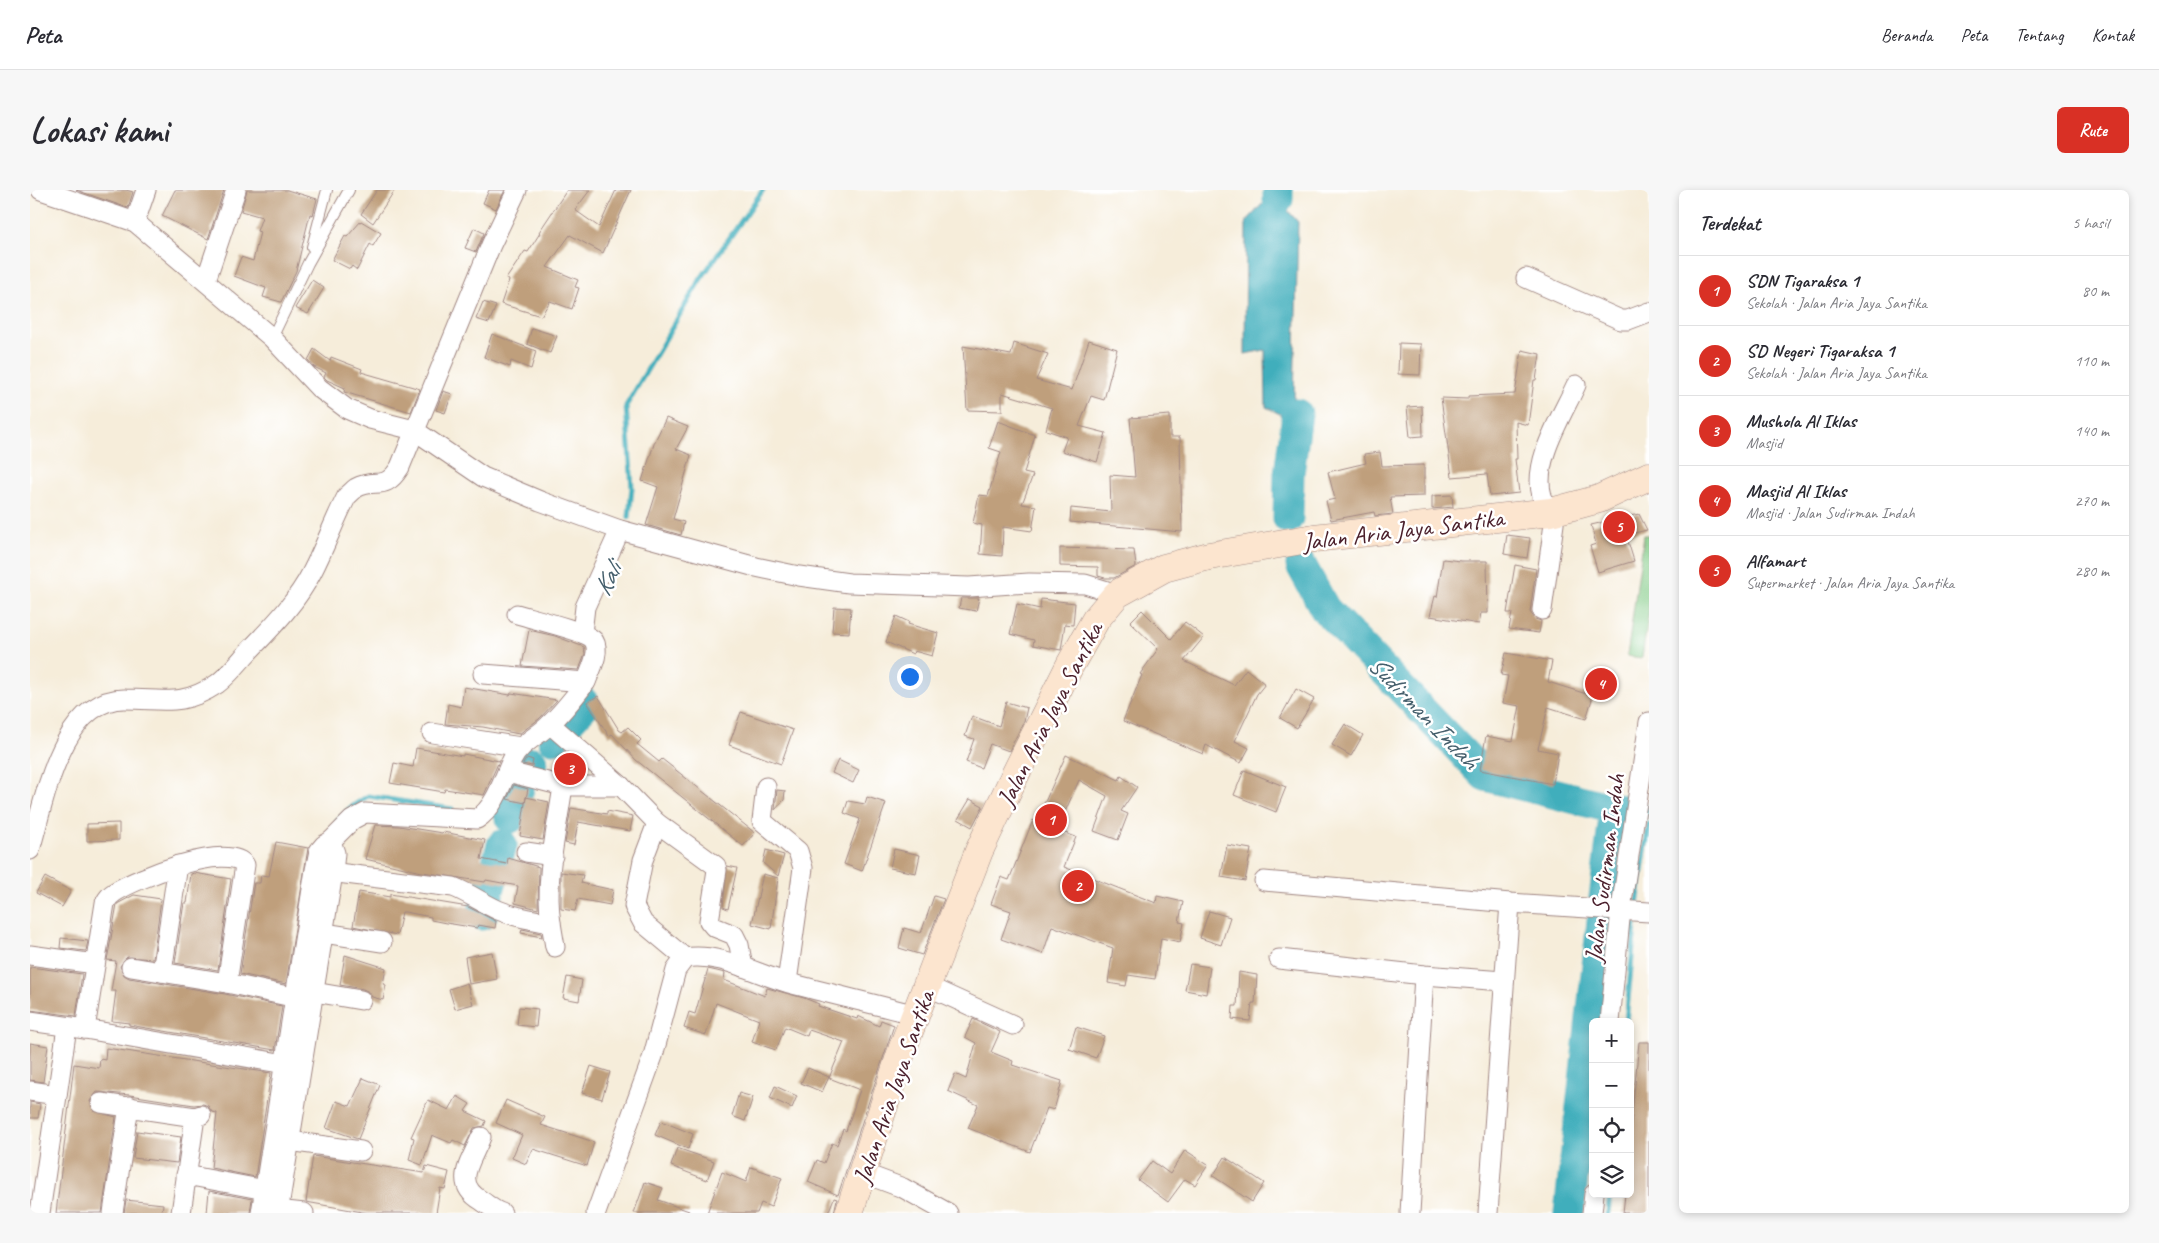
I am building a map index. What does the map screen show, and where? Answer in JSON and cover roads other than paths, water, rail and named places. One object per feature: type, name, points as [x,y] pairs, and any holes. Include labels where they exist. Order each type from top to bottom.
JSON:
[{"type":"street","points":[[41,190],[62,193],[136,222],[272,338],[333,401],[370,419],[414,430],[483,477],[540,501],[620,530],[756,567],[799,576],[849,582],[968,587],[1029,583],[1084,584],[1117,594]]},
{"type":"street","points":[[136,222],[146,190]]},
{"type":"street","points":[[206,280],[236,190]]},
{"type":"street","points":[[30,850],[55,764],[62,748],[85,714],[100,704],[114,700],[176,701],[194,696],[218,683],[292,604],[312,573],[347,496],[357,488],[384,484],[394,478],[447,355],[491,245],[517,190]]},
{"type":"street","points":[[1526,278],[1621,320],[1649,312]]},
{"type":"street","points":[[1542,610],[1554,524],[1551,512],[1542,497],[1540,480],[1548,445],[1576,385]]},
{"type":"street","name":"Jalan Aria Jaya Santika","points":[[849,1213],[902,1047],[979,851],[1070,665],[1096,619],[1117,594],[1164,568],[1209,556],[1314,538],[1551,512],[1598,499],[1648,480]]},
{"type":"street","points":[[582,633],[585,607],[620,530]]},
{"type":"street","points":[[269,1207],[289,1141],[314,932],[324,872],[335,853],[331,841],[352,820],[365,813],[477,819],[483,815],[494,799],[508,772],[512,759],[521,747],[550,724],[586,682],[595,660],[596,648],[594,641],[582,633],[518,614]]},
{"type":"street","points":[[483,674],[586,682]]},
{"type":"street","name":"Jalan Sudirman Indah","points":[[1610,1018],[1621,910],[1649,722]]},
{"type":"street","points":[[550,724],[621,786],[657,823],[716,866],[709,921],[714,927],[734,935],[739,945],[743,967]]},
{"type":"street","points":[[432,733],[521,747]]},
{"type":"street","points":[[508,772],[564,786],[621,786]]},
{"type":"street","points":[[555,947],[549,898],[553,856],[564,786]]},
{"type":"street","points":[[766,787],[762,821],[798,851],[804,868],[787,982]]},
{"type":"street","points":[[657,823],[643,860],[634,906],[643,922],[685,958]]},
{"type":"street","points":[[526,852],[553,856]]},
{"type":"street","points":[[40,1213],[57,1095],[95,964],[102,915],[108,898],[114,892],[178,865],[204,858],[238,860],[245,865],[227,983]]},
{"type":"street","points":[[162,972],[178,865]]},
{"type":"street","points":[[324,872],[452,887],[472,894],[490,906],[511,915],[551,923]]},
{"type":"street","points":[[1264,881],[1510,903],[1649,912]]},
{"type":"street","points":[[1488,1213],[1510,903]]},
{"type":"street","points":[[314,932],[382,942]]},
{"type":"street","points":[[30,955],[95,964]]},
{"type":"street","points":[[596,1213],[654,1056],[676,970],[685,958],[699,956],[743,967],[787,982],[916,1015]]},
{"type":"street","points":[[1279,959],[1424,975],[1503,981]]},
{"type":"street","points":[[131,967],[307,997],[361,1000]]},
{"type":"street","points":[[1410,1213],[1424,975]]},
{"type":"street","points":[[927,986],[1013,1025]]},
{"type":"street","points":[[269,1207],[285,1064],[307,997]]},
{"type":"street","points":[[30,1022],[76,1028],[285,1064]]},
{"type":"street","points":[[30,1092],[57,1095]]},
{"type":"street","points":[[100,1103],[198,1116],[186,1175],[181,1213]]},
{"type":"street","points":[[113,1213],[129,1106]]},
{"type":"street","points":[[481,1137],[467,1167],[465,1178],[472,1194],[499,1213]]},
{"type":"street","points":[[289,1141],[361,1151]]},
{"type":"street","points":[[863,1173],[903,1188],[948,1213]]},
{"type":"street","points":[[186,1175],[269,1207],[304,1213]]},
{"type":"street","points":[[1592,1213],[1594,1198]]},
{"type":"lane","points":[[308,263],[327,190]]},
{"type":"lane","points":[[272,338],[308,263],[349,190]]},
{"type":"water","points":[[1278,199],[1298,222],[1294,404],[1297,414],[1286,417],[1266,407],[1265,350],[1245,354],[1246,222],[1263,203]]},
{"type":"waterway","points":[[629,517],[632,488],[626,406],[700,280],[763,190]]},
{"type":"waterway","points":[[1278,190],[1278,199]]},
{"type":"waterway","name":"Sudirman Indah","points":[[1288,518],[1289,474],[1297,414]]},
{"type":"waterway","name":"Sudirman Indah","points":[[1301,565],[1325,609],[1485,776],[1615,809],[1633,811]]},
{"type":"waterway","name":"Kali","points":[[553,739],[583,707],[583,702]]},
{"type":"waterway","name":"Kali","points":[[510,818],[525,769],[532,762]]},
{"type":"waterway","points":[[337,822],[351,807],[368,796],[452,809]]},
{"type":"waterway","name":"Sudirman Indah","points":[[1604,898],[1615,809]]},
{"type":"waterway","points":[[488,814],[510,818]]},
{"type":"waterway","points":[[1637,904],[1649,824]]},
{"type":"waterway","name":"Kali","points":[[482,915],[502,845]]},
{"type":"waterway","name":"Sudirman Indah","points":[[1569,1213],[1602,921]]},
{"type":"waterway","points":[[1626,1018],[1635,925]]},
{"type":"waterway","points":[[1608,1213],[1610,1198]]},
{"type":"place","name":"Alfamart","points":[[1619,527]]},
{"type":"place","name":"Masjid Al Iklas","points":[[1601,684]]},
{"type":"place","name":"Mushola Al Iklas","points":[[570,769]]},
{"type":"place","name":"SDN Tigaraksa 1","points":[[1051,820]]},
{"type":"place","name":"SD Negeri Tigaraksa 1","points":[[1078,886]]}]
